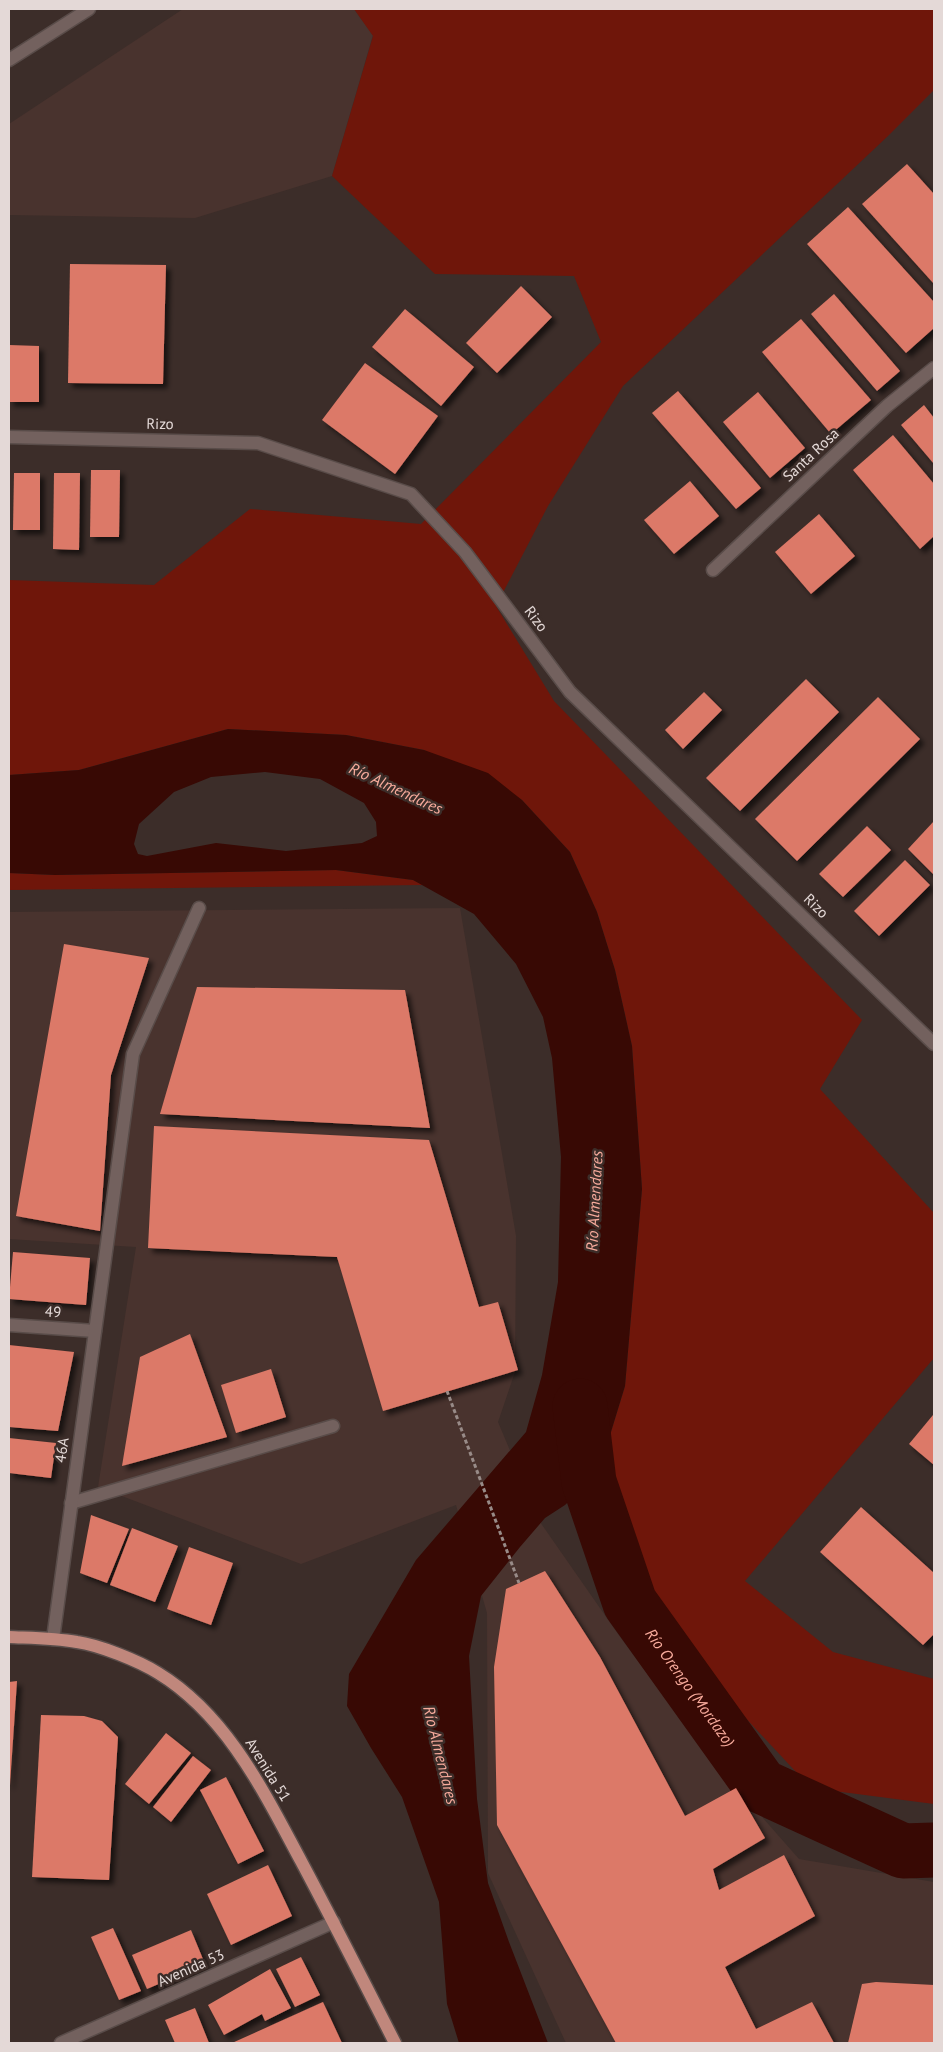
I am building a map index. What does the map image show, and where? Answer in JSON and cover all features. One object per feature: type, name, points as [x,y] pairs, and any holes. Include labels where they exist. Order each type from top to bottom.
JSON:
[{"type":"main road","name":"Avenida 51","points":[[9,1637],[79,1642],[121,1656],[158,1673],[193,1700],[226,1735],[256,1777],[334,1922],[395,2043]]},
{"type":"street","points":[[9,60],[89,9]]},
{"type":"street","name":"Santa Rosa","points":[[713,570],[887,406],[934,368]]},
{"type":"street","name":"Rizo","points":[[9,437],[258,443],[411,494],[465,552],[570,692],[934,1044]]},
{"type":"street","name":"46A","points":[[53,1639],[133,1054],[199,908]]},
{"type":"street","name":"49","points":[[9,1325],[95,1331]]},
{"type":"street","points":[[72,1503],[333,1426]]},
{"type":"street","name":"Avenida 53","points":[[61,2043],[334,1922]]},
{"type":"path","points":[[448,1391],[519,1583]]},
{"type":"shaded area","points":[[183,9],[354,9],[373,35],[332,176],[195,218],[9,215],[9,124]]},
{"type":"shaded area","points":[[354,9],[934,9],[934,90],[888,136],[623,386],[548,506],[496,606],[554,701],[862,1020],[820,1089],[934,1213],[934,1358],[745,1581],[833,1652],[934,1679],[934,1804],[811,1788],[654,1620],[603,1458],[625,1386],[642,1189],[632,1046],[615,970],[597,912],[570,852],[522,800],[424,750],[346,735],[228,729],[79,770],[9,775],[9,580],[154,585],[250,509],[421,524],[601,342],[574,276],[435,274],[332,176],[373,36]]},
{"type":"shaded area","points":[[336,870],[413,880],[423,885],[9,890],[9,873],[55,875]]},
{"type":"shaded area","points":[[460,908],[516,1236],[515,1372],[498,1422],[540,1522],[618,1634],[710,1758],[799,1859],[934,1882],[934,2043],[566,2043],[488,1873],[487,1613],[456,1505],[301,1564],[98,1487],[136,1247],[9,1239],[9,912]]},
{"type":"water","name":"Río Almendares","points":[[228,729],[346,735],[424,750],[488,773],[522,800],[570,852],[597,912],[615,970],[632,1046],[642,1189],[625,1386],[603,1458],[589,1482],[565,1505],[545,1518],[481,1596],[469,1656],[477,1799],[488,1883],[548,2043],[459,2043],[447,2004],[439,1902],[402,1797],[347,1706],[349,1674],[416,1560],[526,1432],[542,1375],[558,1282],[561,1157],[552,1058],[543,1017],[516,964],[474,914],[413,880],[336,870],[55,875],[9,873],[9,775],[79,770]],"holes":[[[265,772],[320,779],[364,803],[376,822],[377,836],[362,843],[286,851],[216,843],[147,856],[138,854],[134,844],[139,824],[174,792],[211,777]]]},
{"type":"building","points":[[907,164],[934,194],[934,284],[862,204]]},
{"type":"building","points":[[848,207],[934,302],[934,328],[906,353],[807,244]]},
{"type":"building","points":[[70,264],[166,265],[163,384],[68,383]]},
{"type":"building","points":[[521,286],[552,317],[497,373],[466,343]]},
{"type":"building","points":[[834,294],[900,371],[877,391],[811,314]]},
{"type":"building","points":[[405,309],[474,367],[441,406],[372,347]]},
{"type":"building","points":[[801,319],[871,400],[831,434],[762,352]]},
{"type":"building","points":[[9,345],[39,346],[39,402],[9,402]]},
{"type":"building","points":[[365,363],[438,416],[395,474],[322,420]]},
{"type":"building","points":[[678,391],[761,488],[736,509],[652,413]]},
{"type":"building","points":[[758,392],[805,448],[770,478],[723,422]]},
{"type":"building","points":[[924,405],[934,418],[934,464],[901,425]]},
{"type":"building","points":[[893,435],[934,484],[934,536],[920,549],[853,470]]},
{"type":"building","points":[[91,470],[120,470],[119,537],[90,537]]},
{"type":"building","points":[[14,473],[40,473],[40,530],[13,530]]},
{"type":"building","points":[[54,473],[80,473],[79,550],[53,549]]},
{"type":"building","points":[[690,481],[719,516],[674,554],[644,520]]},
{"type":"building","points":[[819,514],[855,556],[811,594],[775,552]]},
{"type":"building","points":[[806,679],[839,712],[740,811],[706,778]]},
{"type":"building","points":[[704,692],[722,710],[683,749],[665,730]]},
{"type":"building","points":[[878,697],[920,739],[797,861],[755,819]]},
{"type":"building","points":[[934,821],[934,875],[908,849]]},
{"type":"building","points":[[867,826],[891,850],[843,897],[819,874]]},
{"type":"building","points":[[905,860],[930,885],[879,936],[854,911]]},
{"type":"building","points":[[64,944],[149,958],[111,1075],[100,1231],[16,1216]]},
{"type":"building","points":[[197,987],[405,990],[430,1128],[160,1114]]},
{"type":"building","points":[[154,1126],[429,1140],[479,1307],[498,1302],[518,1370],[383,1411],[337,1257],[148,1248]]},
{"type":"building","points":[[13,1252],[90,1258],[86,1305],[9,1299]]},
{"type":"building","points":[[190,1334],[227,1437],[122,1466],[140,1357]]},
{"type":"building","points":[[9,1345],[74,1352],[58,1431],[9,1427]]},
{"type":"building","points":[[271,1369],[286,1417],[236,1433],[221,1385]]},
{"type":"building","points":[[933,1415],[934,1417],[934,1465],[909,1444]]},
{"type":"building","points":[[9,1438],[56,1443],[51,1478],[9,1473]]},
{"type":"building","points":[[861,1507],[934,1573],[934,1634],[923,1645],[820,1552]]},
{"type":"building","points":[[91,1515],[129,1529],[107,1583],[80,1573]]},
{"type":"building","points":[[132,1528],[178,1546],[155,1602],[110,1585]]},
{"type":"building","points":[[189,1547],[233,1563],[211,1625],[167,1609]]},
{"type":"building","points":[[545,1571],[600,1657],[685,1816],[736,1788],[765,1838],[713,1869],[719,1890],[784,1855],[815,1916],[725,1967],[756,2029],[812,2002],[834,2043],[616,2043],[497,1825],[494,1667],[506,1589]]},
{"type":"building","points":[[17,1681],[10,1785],[9,1785],[9,1682]]},
{"type":"building","points":[[41,1715],[84,1716],[102,1721],[118,1737],[109,1880],[32,1877]]},
{"type":"building","points":[[166,1733],[191,1753],[149,1804],[125,1784]]},
{"type":"building","points":[[193,1756],[211,1770],[171,1822],[153,1807]]},
{"type":"building","points":[[226,1777],[264,1851],[238,1864],[200,1790]]},
{"type":"building","points":[[268,1865],[292,1916],[231,1945],[207,1894]]},
{"type":"building","points":[[113,1928],[141,1991],[119,2000],[91,1937]]},
{"type":"building","points":[[191,1930],[205,1964],[147,1989],[132,1955]]},
{"type":"building","points":[[301,1957],[320,1995],[295,2007],[276,1969]]},
{"type":"building","points":[[270,1969],[291,2008],[265,2021],[262,2014],[224,2035],[208,2005]]},
{"type":"building","points":[[876,1982],[934,1985],[934,2043],[848,2043],[862,1984]]},
{"type":"building","points":[[323,2002],[342,2043],[232,2043]]},
{"type":"building","points":[[195,2008],[209,2043],[175,2043],[165,2020]]},
{"type":"waterway","name":"Río Orengo (Mordazo)","points":[[580,1406],[589,1482],[630,1603],[761,1786],[903,1851],[934,1850]]}]
